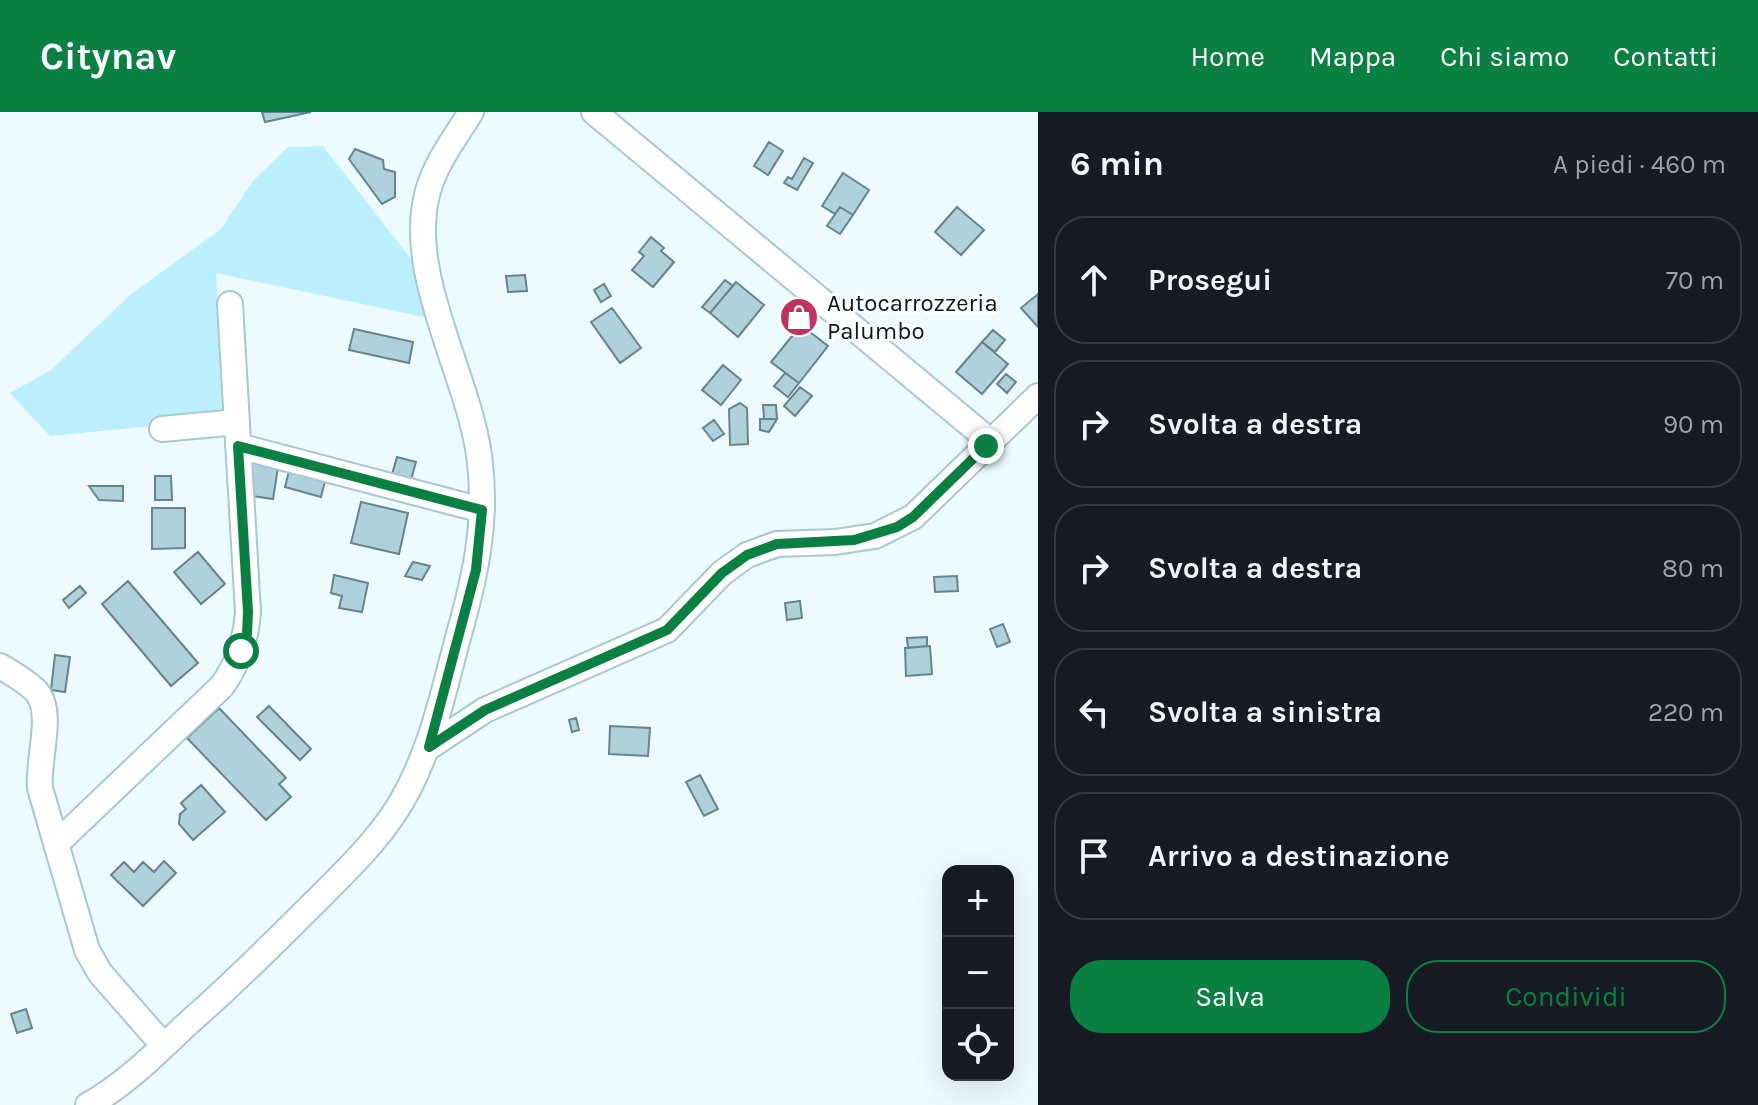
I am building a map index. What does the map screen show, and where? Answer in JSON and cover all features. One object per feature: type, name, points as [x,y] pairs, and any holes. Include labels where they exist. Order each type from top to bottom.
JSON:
[{"type":"street","points":[[88,1105],[121,1082],[247,971],[355,862],[384,829],[429,747],[476,570],[482,510],[479,454],[423,255],[421,230],[429,189],[438,165],[471,112]]},
{"type":"street","points":[[594,112],[990,441]]},
{"type":"street","points":[[56,844],[222,686],[231,673],[247,634],[230,304]]},
{"type":"street","points":[[429,747],[485,710],[667,630],[722,573],[747,555],[777,544],[854,540],[897,527],[913,517],[1038,396]]},
{"type":"street","points":[[162,429],[237,434],[482,510]]},
{"type":"street","points":[[0,666],[38,693],[46,708],[38,774],[40,788],[87,950],[100,973],[163,1045]]},
{"type":"shaded area","points":[[323,146],[415,264],[428,318],[216,273],[225,419],[50,436],[10,393],[51,370],[130,295],[221,229],[253,181],[288,147]]},
{"type":"building","points":[[262,112],[311,112],[265,122]]},
{"type":"building","points":[[769,142],[783,151],[768,175],[754,166]]},
{"type":"building","points":[[355,149],[383,160],[384,169],[395,172],[395,197],[382,204],[349,159]]},
{"type":"building","points":[[804,158],[813,163],[797,190],[784,183],[788,177],[792,179]]},
{"type":"building","points":[[843,173],[869,190],[853,215],[840,207],[835,214],[822,206]]},
{"type":"building","points":[[840,207],[853,215],[840,234],[827,226]]},
{"type":"building","points":[[957,207],[984,230],[961,255],[935,232]]},
{"type":"building","points":[[651,237],[674,262],[653,287],[632,270],[644,256],[639,252]]},
{"type":"building","points":[[525,275],[527,291],[508,292],[506,276]]},
{"type":"building","points":[[725,280],[733,286],[710,313],[702,307]]},
{"type":"building","points":[[736,282],[764,305],[738,337],[710,313]]},
{"type":"building","points":[[604,284],[611,296],[601,302],[594,290]]},
{"type":"building","points":[[1038,294],[1038,327],[1021,308]]},
{"type":"building","points":[[612,308],[641,348],[620,363],[591,322]]},
{"type":"building","points":[[801,325],[828,346],[799,383],[771,362]]},
{"type":"building","points":[[354,329],[413,342],[409,363],[349,350]]},
{"type":"building","points":[[993,330],[1005,340],[995,352],[982,342]]},
{"type":"building","points":[[982,342],[1008,364],[982,394],[956,372]]},
{"type":"building","points":[[723,365],[741,380],[721,405],[702,390]]},
{"type":"building","points":[[785,373],[799,383],[788,397],[774,386]]},
{"type":"building","points":[[1006,374],[1016,382],[1007,393],[997,384]]},
{"type":"building","points":[[800,387],[812,396],[795,416],[784,406]]},
{"type":"building","points":[[740,403],[747,408],[748,444],[730,445],[729,409]]},
{"type":"building","points":[[763,405],[776,405],[777,419],[764,419]]},
{"type":"building","points":[[760,419],[777,419],[769,432],[760,430]]},
{"type":"building","points":[[714,420],[724,434],[713,441],[703,428]]},
{"type":"building","points":[[397,457],[416,462],[410,483],[391,478]]},
{"type":"building","points":[[250,459],[278,467],[273,499],[246,495]]},
{"type":"building","points":[[289,471],[325,481],[321,497],[285,487]]},
{"type":"building","points":[[155,476],[171,476],[172,500],[155,500]]},
{"type":"building","points":[[89,486],[123,486],[123,501],[99,500]]},
{"type":"building","points":[[361,502],[408,513],[399,554],[351,543]]},
{"type":"building","points":[[152,508],[185,508],[185,548],[152,549]]},
{"type":"building","points":[[198,552],[225,584],[201,604],[174,572]]},
{"type":"building","points":[[413,562],[430,566],[422,580],[405,576]]},
{"type":"building","points":[[334,575],[368,583],[362,612],[339,608],[342,596],[331,593]]},
{"type":"building","points":[[957,576],[958,591],[935,592],[934,577]]},
{"type":"building","points":[[128,581],[198,663],[171,686],[102,604]]},
{"type":"building","points":[[80,586],[86,593],[69,608],[63,600]]},
{"type":"building","points":[[800,601],[802,618],[787,620],[785,603]]},
{"type":"building","points":[[1003,624],[1010,642],[997,647],[990,629]]},
{"type":"building","points":[[927,637],[927,646],[908,648],[907,638]]},
{"type":"building","points":[[930,646],[932,674],[906,676],[905,648]]},
{"type":"building","points":[[55,655],[70,657],[65,692],[51,690]]},
{"type":"building","points":[[269,706],[311,749],[300,760],[257,717]]},
{"type":"building","points":[[219,708],[286,778],[279,784],[291,797],[266,820],[187,738]]},
{"type":"building","points":[[576,718],[579,730],[572,732],[569,720]]},
{"type":"building","points":[[610,726],[650,728],[648,756],[609,754]]},
{"type":"building","points":[[700,775],[718,809],[704,816],[686,782]]},
{"type":"building","points":[[201,785],[225,812],[193,840],[179,824],[180,814],[186,809],[181,803]]},
{"type":"building","points":[[164,861],[176,873],[143,906],[111,875],[124,862],[134,872],[143,862],[154,872]]},
{"type":"building","points":[[26,1009],[32,1028],[17,1033],[11,1014]]},
{"type":"place","name":"Autocarrozzeria Palumbo","points":[[799,317]]},
{"type":"route","points":[[241,651],[247,634],[248,612],[238,446],[482,510],[482,538],[476,570],[429,747],[485,710],[667,630],[722,573],[747,555],[777,544],[854,540],[897,527],[913,517],[986,446]]}]
